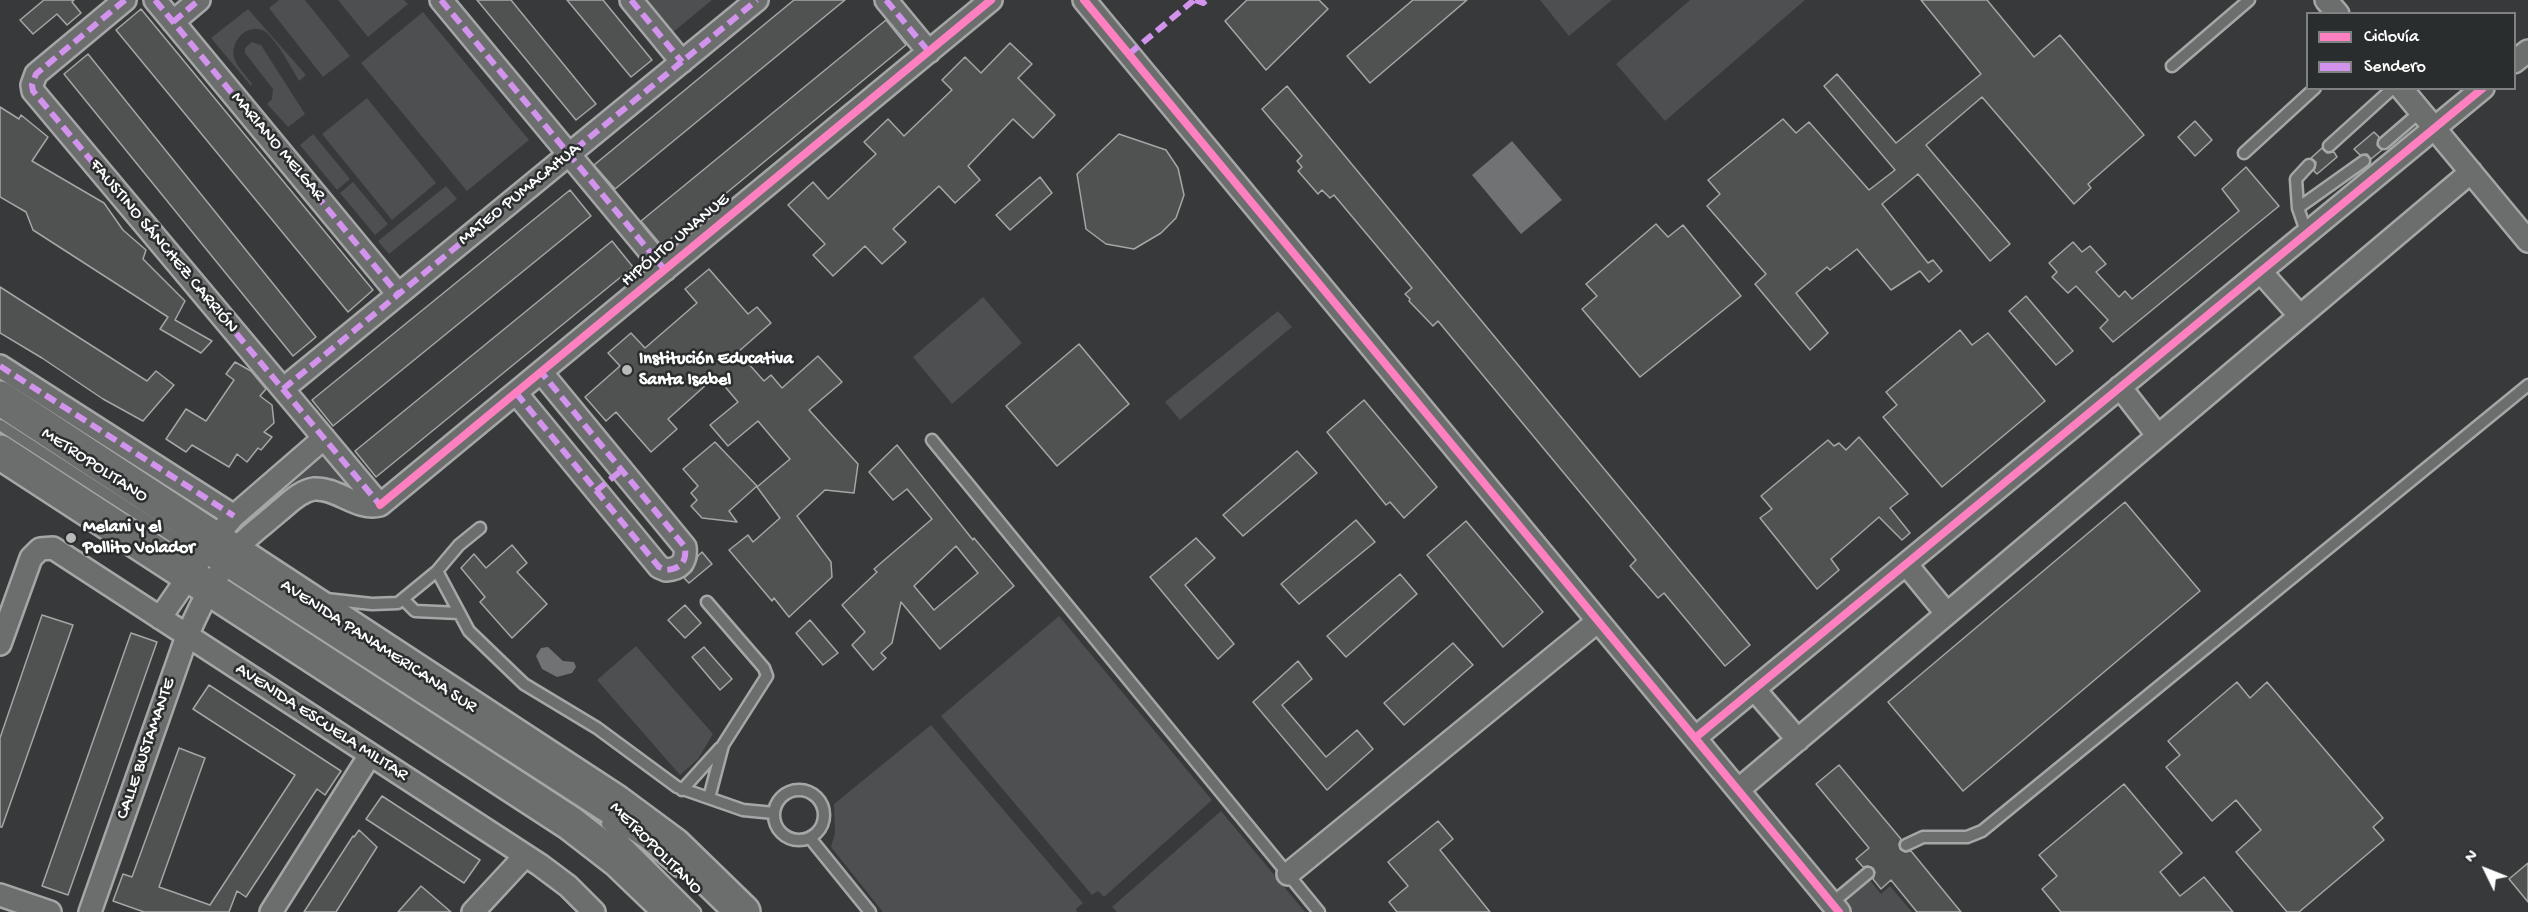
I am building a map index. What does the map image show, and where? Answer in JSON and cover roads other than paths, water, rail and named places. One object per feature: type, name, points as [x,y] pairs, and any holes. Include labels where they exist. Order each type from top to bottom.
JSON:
[{"type":"main road","name":"AVENIDA PANAMERICANA SUR","points":[[0,398],[216,556],[570,823],[619,861],[672,912]]},
{"type":"main road","name":"AVENIDA PANAMERICANA SUR","points":[[0,452],[288,590],[616,802],[674,845],[743,912]]},
{"type":"street","name":"FAUSTINO SÁNCHEZ CARRIÓN","points":[[125,0],[36,74],[32,85],[33,91],[380,505]]},
{"type":"street","name":"MARIANO MELGAR","points":[[155,0],[398,294]]},
{"type":"street","points":[[173,22],[199,0]]},
{"type":"street","points":[[441,0],[665,270]]},
{"type":"street","points":[[631,0],[682,62]]},
{"type":"street","name":"MATEO PUMACAHUA","points":[[283,389],[757,0]]},
{"type":"street","points":[[886,0],[928,52]]},
{"type":"street","name":"HIPÓLITO UNANUE","points":[[380,505],[991,0]]},
{"type":"street","points":[[1084,0],[1738,790],[1831,909]]},
{"type":"street","points":[[2326,0],[2336,12]]},
{"type":"street","points":[[2516,60],[2528,51]]},
{"type":"street","points":[[2403,90],[2528,241]]},
{"type":"street","points":[[1695,738],[2481,90]]},
{"type":"street","points":[[1738,790],[2471,172]]},
{"type":"street","points":[[2261,272],[2300,316]]},
{"type":"street","points":[[0,366],[216,556]]},
{"type":"street","points":[[516,393],[659,567],[666,570],[680,567],[684,561],[685,547],[541,372]]},
{"type":"street","points":[[2120,387],[2158,436]]},
{"type":"street","points":[[160,618],[324,438]]},
{"type":"street","points":[[596,491],[622,470]]},
{"type":"street","points":[[216,556],[264,524],[308,490],[326,490],[370,507],[380,505]]},
{"type":"street","name":"AVENIDA ESCUELA MILITAR","points":[[2,634],[30,560],[40,549],[53,548],[525,856],[568,886],[594,912]]},
{"type":"street","name":"CALLE BUSTAMANTE","points":[[90,912],[216,556]]},
{"type":"street","points":[[1906,564],[1947,614]]},
{"type":"street","points":[[1288,874],[1598,621]]},
{"type":"street","points":[[1754,689],[1798,740]]},
{"type":"street","points":[[271,912],[370,755]]},
{"type":"street","points":[[473,912],[525,856]]},
{"type":"street","points":[[0,895],[50,912]]},
{"type":"lane","points":[[2172,66],[2249,0]]},
{"type":"lane","points":[[2244,153],[2313,90]]},
{"type":"lane","points":[[2329,146],[2391,90]]},
{"type":"lane","points":[[2384,143],[2420,112]]},
{"type":"lane","points":[[2298,208],[2364,161]]},
{"type":"lane","points":[[2307,234],[2298,208],[2296,179],[2308,165]]},
{"type":"lane","points":[[1906,845],[1923,837],[1967,837],[1982,831],[2528,386]]},
{"type":"lane","name":"METROPOLITANO","points":[[0,425],[216,556],[644,842],[690,880]]},
{"type":"lane","points":[[932,440],[1319,912]]},
{"type":"lane","points":[[288,590],[352,603],[387,604],[403,599],[437,571],[459,544],[480,528]]},
{"type":"lane","points":[[437,571],[474,637],[516,677],[597,728],[682,790],[743,810],[774,813]]},
{"type":"lane","points":[[403,599],[415,611],[459,613]]},
{"type":"lane","points":[[682,790],[723,745],[767,676],[764,668],[707,602]]},
{"type":"lane","points":[[709,798],[723,745]]},
{"type":"lane","points":[[803,790],[818,798],[824,812],[821,827],[810,838],[795,840],[788,838],[777,828],[774,813],[776,805],[787,793],[803,790]]},
{"type":"lane","name":"METROPOLITANO","points":[[592,809],[695,912]]},
{"type":"lane","points":[[810,838],[870,912]]},
{"type":"lane","points":[[1831,909],[1868,873]]},
{"type":"place","name":"Institución Educativa Santa Isabel","points":[[627,370]]},
{"type":"place","name":"Melani y el Pollito Volador","points":[[71,538]]}]
